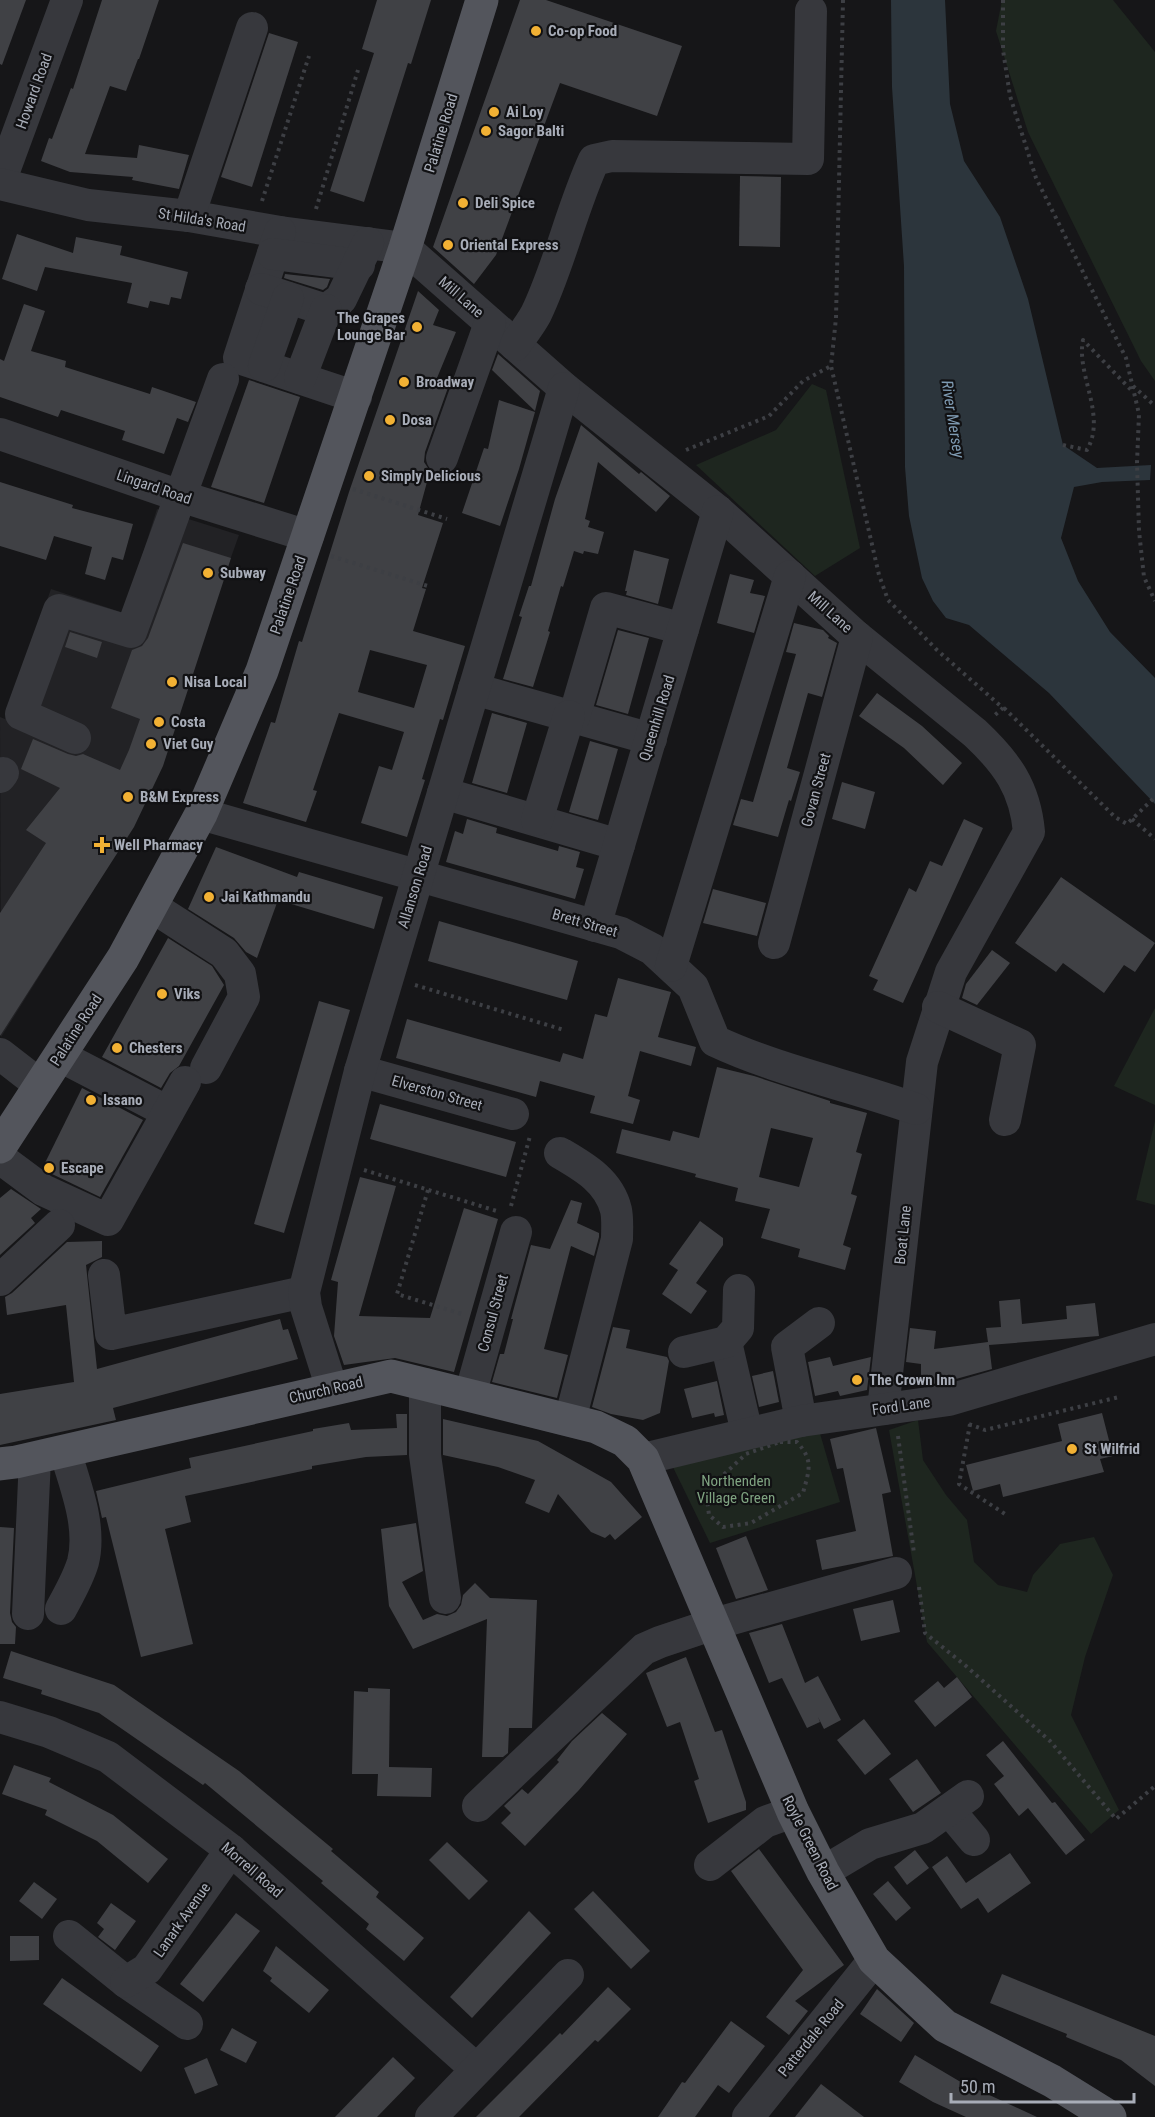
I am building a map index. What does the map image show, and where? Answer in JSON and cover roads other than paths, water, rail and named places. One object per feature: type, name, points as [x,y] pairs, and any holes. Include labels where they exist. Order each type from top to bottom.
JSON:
[{"type":"main road","name":"Palatine Road","points":[[0,1147],[123,958],[201,814],[262,671],[405,248],[482,0]]},
{"type":"main road","name":"Church Road","points":[[0,1464],[50,1455],[391,1376],[596,1427],[624,1441],[643,1459]]},
{"type":"main road","name":"Royle Green Road","points":[[643,1459],[793,1812],[823,1872],[874,1960],[945,2026],[1052,2081],[1110,2117]]},
{"type":"street","name":"Howard Road","points":[[0,183],[68,0]]},
{"type":"street","points":[[515,345],[539,306],[594,160],[612,156],[807,159],[811,11]]},
{"type":"street","points":[[189,216],[252,28]]},
{"type":"street","name":"St Hilda's Road","points":[[0,183],[88,205],[189,216],[276,257],[364,254],[405,248]]},
{"type":"street","name":"Mill Lane","points":[[405,248],[564,388],[718,511],[857,637],[975,733],[1012,775],[1027,809],[1029,832],[951,972],[922,1062]]},
{"type":"street","points":[[300,378],[326,310],[341,299],[364,254]]},
{"type":"street","points":[[276,257],[326,310]]},
{"type":"street","points":[[276,257],[252,277],[229,351],[242,368],[300,378],[356,397]]},
{"type":"street","points":[[75,738],[21,714],[59,610],[131,632],[180,496],[242,368],[276,257]]},
{"type":"street","points":[[442,458],[490,323]]},
{"type":"street","name":"Allanson Road","points":[[332,1389],[306,1307],[304,1292],[360,1071],[564,388]]},
{"type":"street","name":"Lingard Road","points":[[0,434],[306,542]]},
{"type":"street","name":"Queenhill Road","points":[[595,926],[718,511]]},
{"type":"street","points":[[671,966],[790,576]]},
{"type":"street","points":[[537,820],[606,608],[683,629]]},
{"type":"street","name":"Govan Street","points":[[774,943],[857,637]]},
{"type":"street","points":[[474,689],[651,739]]},
{"type":"street","points":[[443,792],[619,845]]},
{"type":"street","name":"Brett Street","points":[[201,814],[621,933],[652,949],[693,987],[715,1041],[748,1056],[916,1109]]},
{"type":"street","points":[[0,1158],[43,1190],[108,1220],[168,1112],[196,1075],[244,997],[240,974],[224,953],[151,906]]},
{"type":"street","points":[[938,1007],[1020,1045],[1005,1120]]},
{"type":"street","points":[[0,1053],[40,1085]]},
{"type":"street","points":[[60,1056],[168,1112]]},
{"type":"street","name":"Boat Lane","points":[[889,1408],[922,1062]]},
{"type":"street","name":"Elverston Street","points":[[360,1071],[513,1114]]},
{"type":"street","points":[[560,1153],[591,1170],[604,1185],[616,1210],[617,1239],[570,1420]]},
{"type":"street","name":"Consul Street","points":[[470,1395],[490,1323],[512,1223]]},
{"type":"street","points":[[0,1280],[59,1225]]},
{"type":"street","points":[[104,1275],[111,1334],[304,1292]]},
{"type":"street","points":[[684,1352],[726,1342],[738,1328],[739,1290]]},
{"type":"street","points":[[801,1421],[787,1347],[819,1323]]},
{"type":"street","name":"Ford Lane","points":[[643,1459],[747,1443],[801,1421],[949,1400],[1155,1339]]},
{"type":"street","points":[[726,1342],[747,1443]]},
{"type":"street","points":[[425,1384],[425,1455],[445,1598]]},
{"type":"street","points":[[50,1455],[82,1512],[86,1535],[84,1560],[61,1609]]},
{"type":"street","points":[[28,1614],[50,1455]]},
{"type":"street","points":[[478,1806],[644,1649],[660,1641],[714,1624],[909,1568]]},
{"type":"street","name":"Morrell Road","points":[[0,1717],[50,1732],[108,1757],[231,1850],[476,2069]]},
{"type":"street","points":[[823,1872],[870,1844],[922,1828],[958,1803],[974,1840]]},
{"type":"street","points":[[710,1865],[765,1822],[793,1812]]},
{"type":"street","name":"Lanark Avenue","points":[[126,1982],[147,1969],[231,1850]]},
{"type":"street","points":[[69,1936],[126,1982],[187,2024]]},
{"type":"street","name":"Patterdale Road","points":[[748,2117],[874,1960]]},
{"type":"street","points":[[431,2117],[568,1975]]},
{"type":"water","name":"River Mersey","points":[[891,0],[945,0],[950,104],[964,161],[1000,217],[1028,299],[1063,445],[1097,468],[1151,465],[1150,480],[1102,482],[1074,487],[1061,538],[1078,581],[1110,632],[1155,678],[1155,804],[1049,693],[969,625],[946,618],[933,601],[922,578],[909,516],[905,467],[904,266],[892,87]]},
{"type":"place","name":"Co-op Food","points":[[536,31]]},
{"type":"place","name":"Ai Loy","points":[[494,112]]},
{"type":"place","name":"Sagor Balti","points":[[486,131]]},
{"type":"place","name":"Deli Spice","points":[[463,203]]},
{"type":"place","name":"Oriental Express","points":[[448,245]]},
{"type":"place","name":"The Grapes Lounge Bar","points":[[417,327]]},
{"type":"place","name":"Broadway","points":[[404,382]]},
{"type":"place","name":"Dosa","points":[[390,420]]},
{"type":"place","name":"Simply Delicious","points":[[369,476]]},
{"type":"place","name":"Subway","points":[[208,573]]},
{"type":"place","name":"Nisa Local","points":[[172,682]]},
{"type":"place","name":"Costa","points":[[159,722]]},
{"type":"place","name":"Viet Guy","points":[[151,744]]},
{"type":"place","name":"B&M Express","points":[[128,797]]},
{"type":"place","name":"Well Pharmacy","points":[[102,845]]},
{"type":"place","name":"Jai Kathmandu","points":[[209,897]]},
{"type":"place","name":"Viks","points":[[162,994]]},
{"type":"place","name":"Chesters","points":[[117,1048]]},
{"type":"place","name":"Issano","points":[[91,1100]]},
{"type":"place","name":"Escape","points":[[49,1168]]},
{"type":"place","name":"The Crown Inn","points":[[857,1380]]},
{"type":"place","name":"St Wilfrid","points":[[1072,1449]]},
{"type":"park label","name":"Northenden Village Green","points":[[736,1490]]}]
